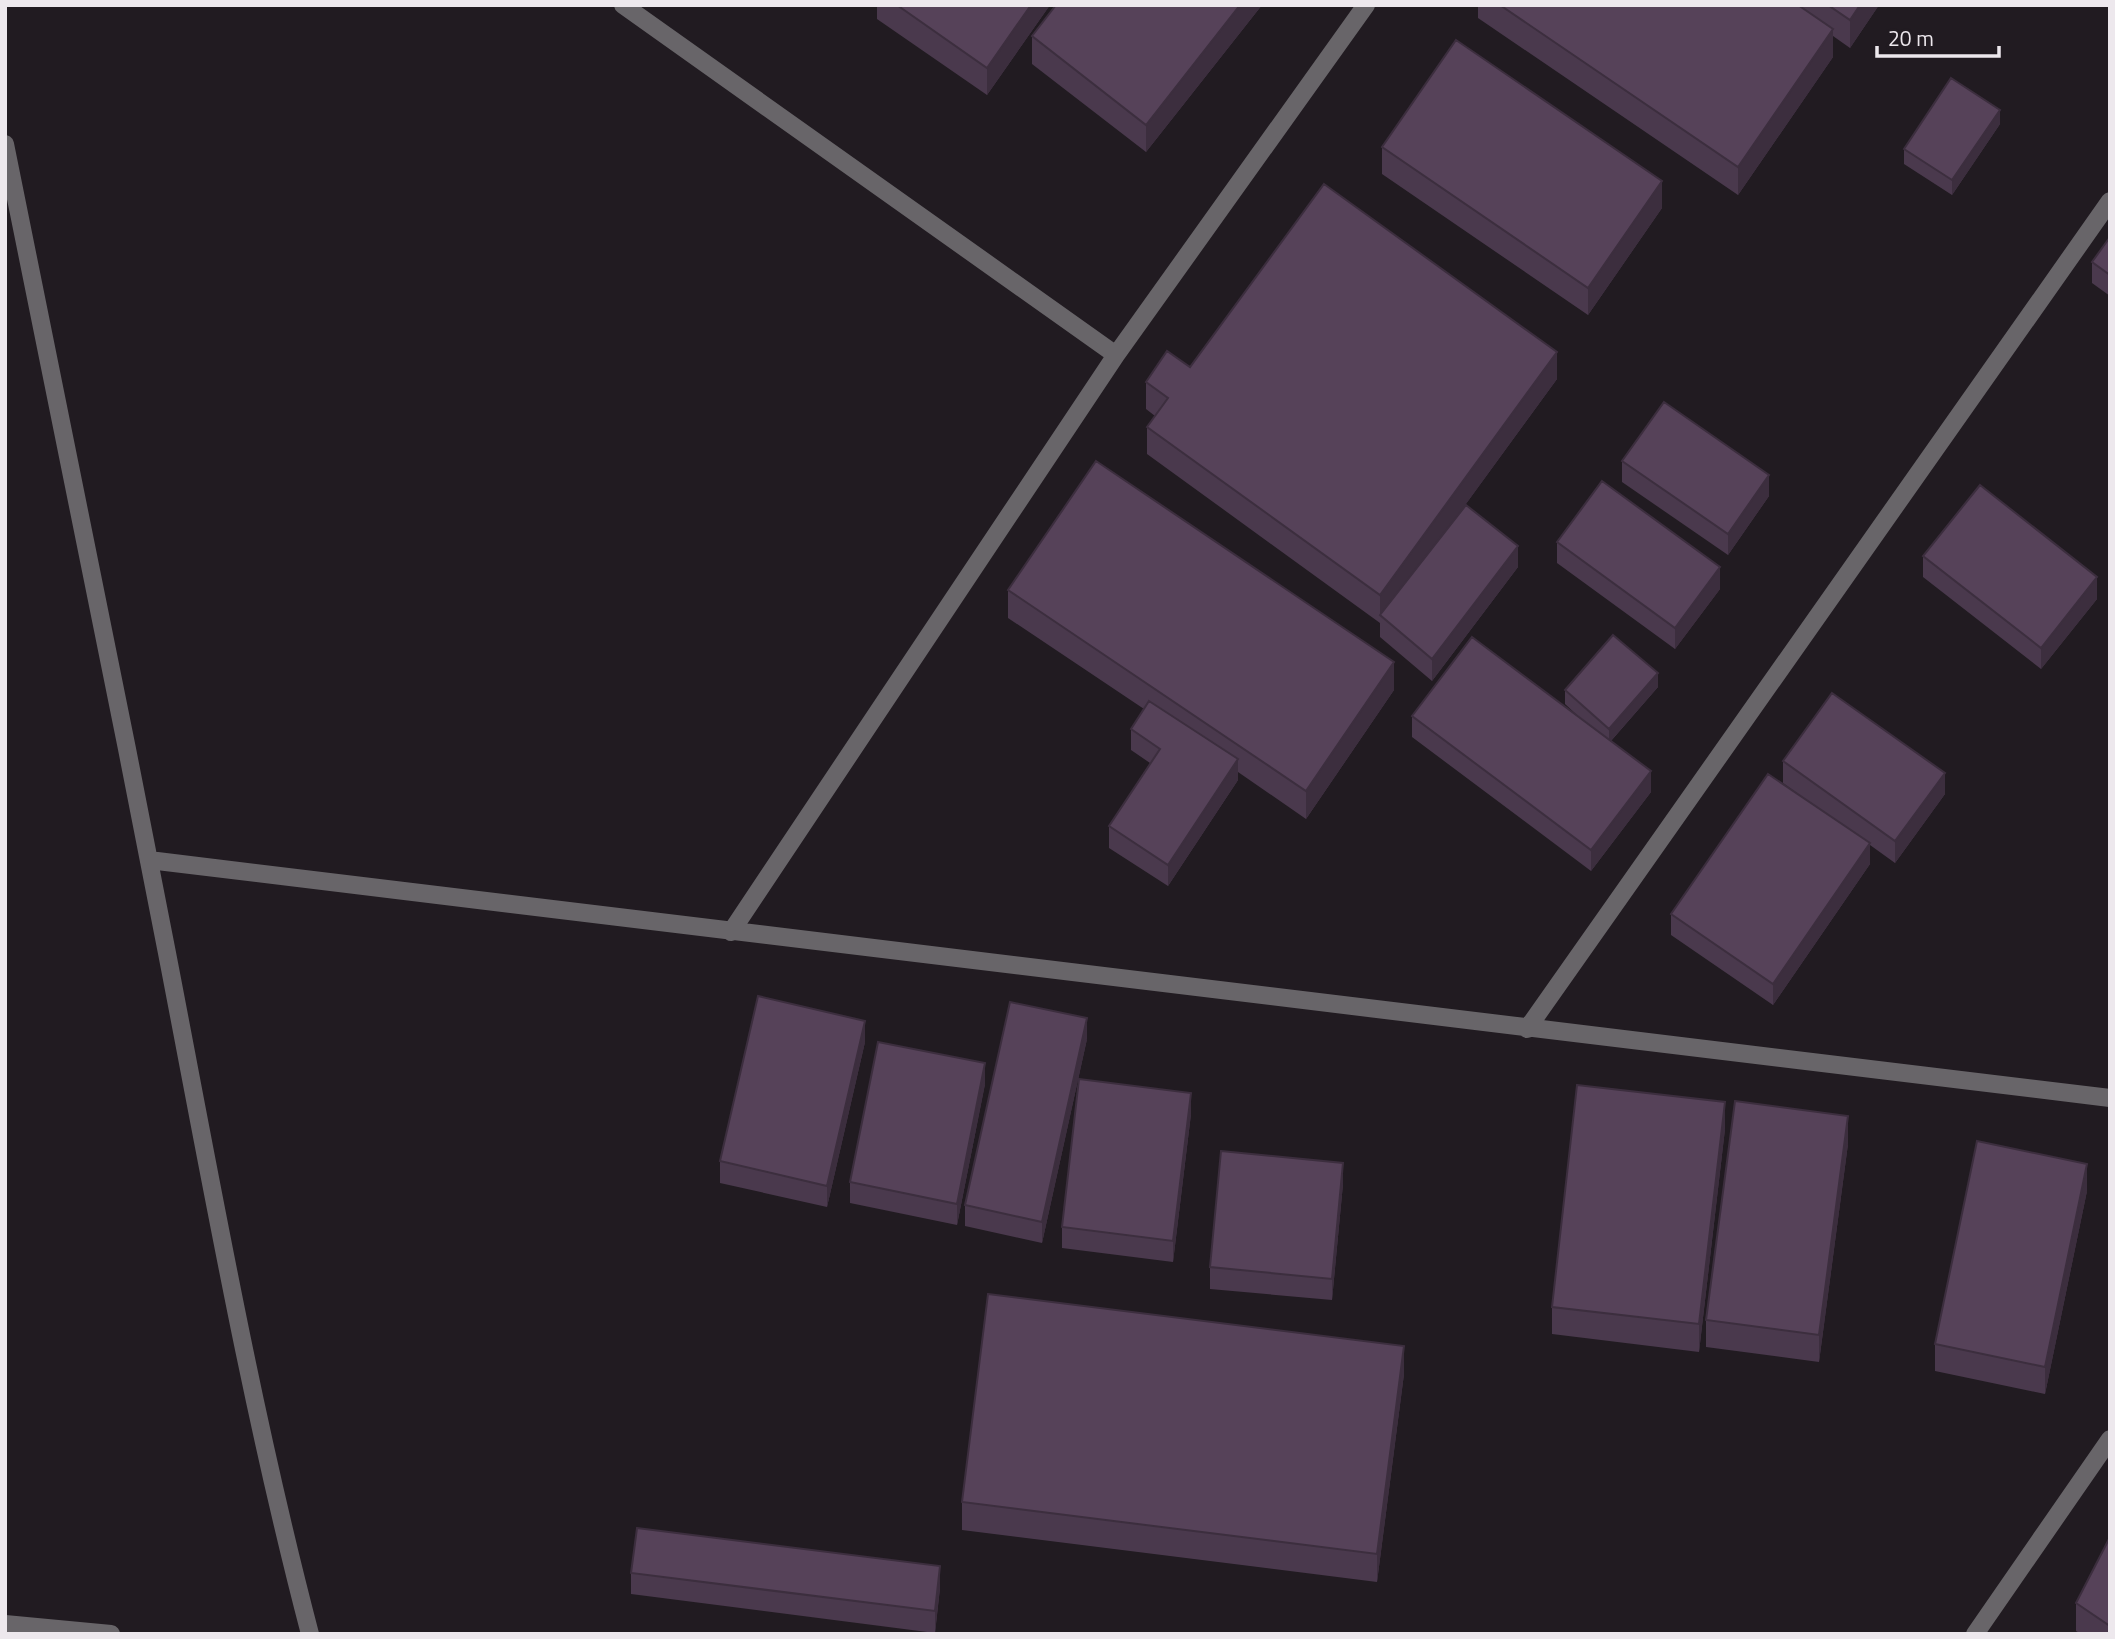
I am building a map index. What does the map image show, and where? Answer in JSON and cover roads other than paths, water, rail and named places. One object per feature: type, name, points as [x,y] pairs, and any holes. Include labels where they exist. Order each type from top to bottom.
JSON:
[{"type":"street","points":[[623,5],[1116,355]]},
{"type":"street","points":[[731,932],[1116,355],[1366,5]]},
{"type":"street","points":[[5,144],[242,1336],[280,1518],[310,1634]]},
{"type":"street","points":[[1527,1029],[2110,201]]},
{"type":"street","points":[[149,860],[2110,1098]]},
{"type":"street","points":[[1975,1634],[2110,1439]]},
{"type":"street","points":[[5,1624],[111,1634]]}]
